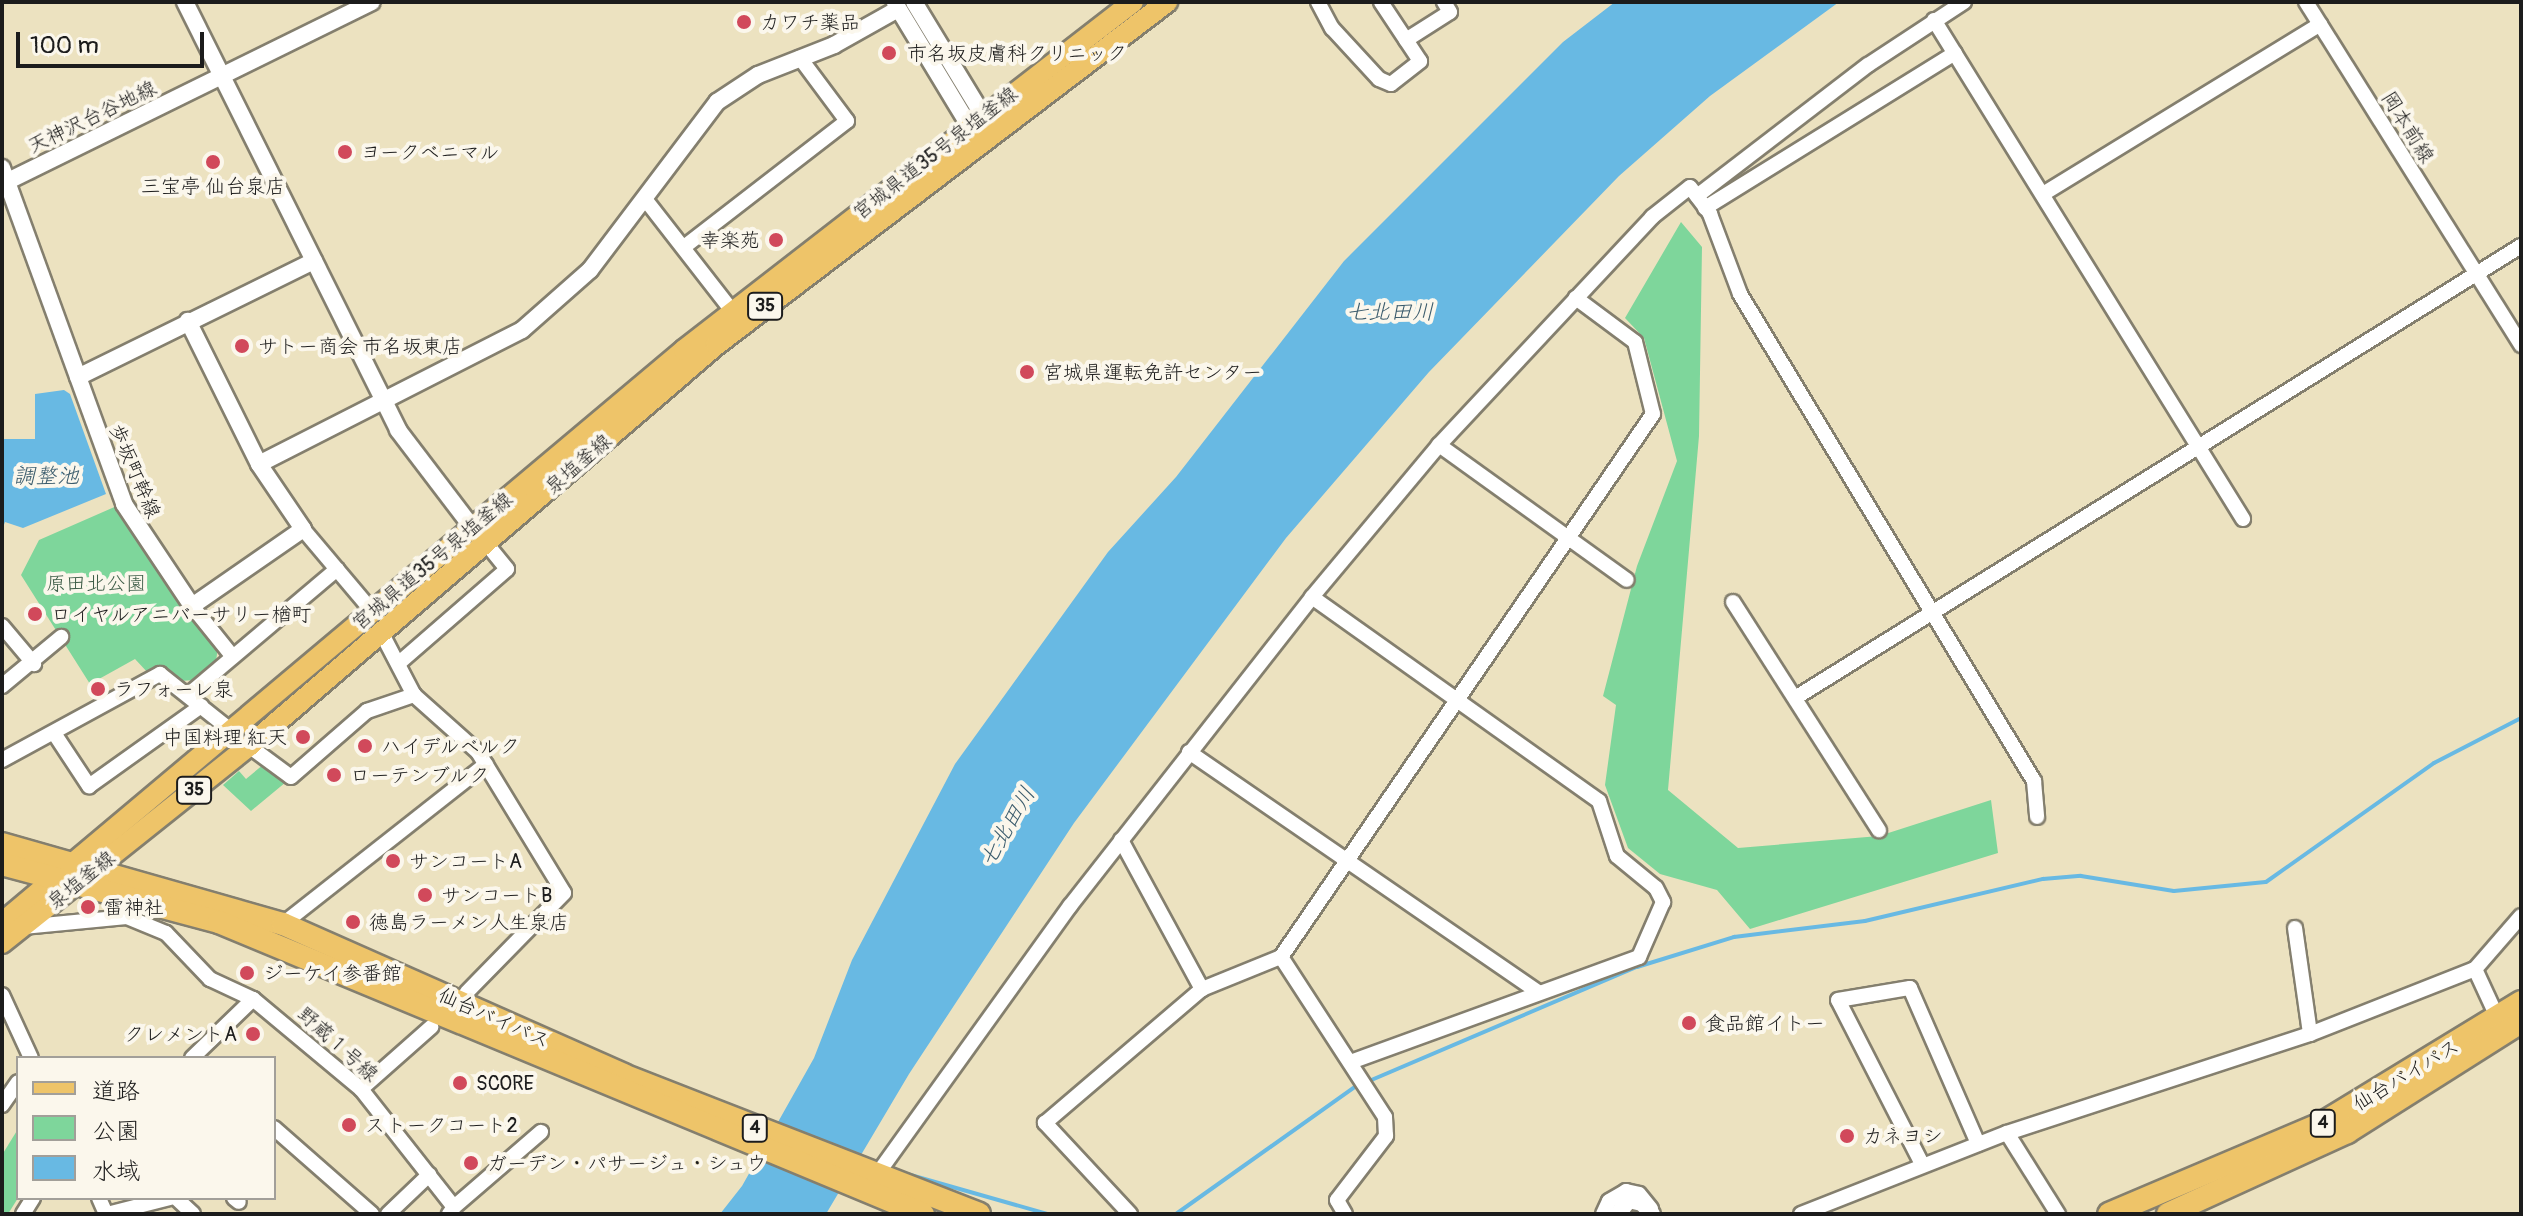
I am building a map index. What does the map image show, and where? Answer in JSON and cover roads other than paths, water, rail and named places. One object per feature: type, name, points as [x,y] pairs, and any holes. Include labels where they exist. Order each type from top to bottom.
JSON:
[{"type":"highway","name":"仙台バイパス","points":[[2,844],[219,922],[882,1183],[979,1214]]},
{"type":"highway","name":"仙台バイパス","points":[[2,864],[78,873],[283,924],[619,1082]]},
{"type":"highway","name":"仙台バイパス","points":[[2168,1214],[2347,1132],[2508,1025],[2521,1002]]},
{"type":"highway","name":"仙台バイパス","points":[[2109,1214],[2323,1123],[2508,1025]]},
{"type":"highway","name":"仙台バイパス","points":[[882,1183],[923,1214]]},
{"type":"main road","name":"宮城県道35号泉塩釜線","points":[[78,873],[241,739],[373,612],[478,535],[733,312],[981,129],[1133,2]]},
{"type":"main road","name":"泉塩釜線","points":[[241,739],[381,632],[478,535],[981,129],[1167,2]]},
{"type":"main road","name":"泉塩釜線","points":[[2,943],[23,927],[78,873]]},
{"type":"main road","name":"35","points":[[2,923],[78,873]]},
{"type":"street","points":[[185,2],[383,402],[413,453],[507,569],[399,663]]},
{"type":"street","name":"天神沢台谷地線","points":[[4,178],[372,2]]},
{"type":"street","points":[[1336,2],[1320,6],[1379,79],[1391,84],[1420,61],[1381,2]]},
{"type":"street","points":[[1406,40],[1450,12],[1444,2]]},
{"type":"street","points":[[1701,202],[1780,130],[1964,2]]},
{"type":"street","name":"岡本前線","points":[[2306,2],[2521,345]]},
{"type":"street","points":[[259,464],[522,330],[590,270],[717,102],[758,75],[800,58],[902,4],[981,129]]},
{"type":"street","points":[[1934,20],[2201,445],[2243,519]]},
{"type":"street","points":[[2043,194],[2320,24]]},
{"type":"street","points":[[1701,202],[1955,53]]},
{"type":"street","points":[[684,247],[847,121],[800,58]]},
{"type":"street","name":"歩坂町幹線","points":[[4,178],[124,504],[192,606]]},
{"type":"street","points":[[882,1183],[1016,977],[1312,597],[1439,445],[1652,217],[1690,187],[1701,202],[1740,294],[1930,614],[2034,781],[2037,817]]},
{"type":"street","points":[[645,199],[733,312]]},
{"type":"street","points":[[1795,698],[2521,246]]},
{"type":"street","points":[[78,377],[314,261]]},
{"type":"street","points":[[1130,1214],[1045,1123],[1202,989],[1281,957],[1653,414],[1635,342],[1576,298]]},
{"type":"street","points":[[188,321],[259,464],[303,529],[373,612]]},
{"type":"street","points":[[1439,445],[1627,580]]},
{"type":"street","points":[[233,657],[192,606],[303,529]]},
{"type":"street","points":[[188,695],[337,569]]},
{"type":"street","points":[[1312,597],[1599,801],[1617,856],[1661,894],[1663,902],[1639,957],[1538,992],[1354,1064]]},
{"type":"street","points":[[1733,602],[1879,830]]},
{"type":"street","points":[[2,626],[34,664]]},
{"type":"street","points":[[381,632],[414,695],[486,764],[564,893],[467,992]]},
{"type":"street","points":[[2,686],[34,664],[61,637]]},
{"type":"street","points":[[2,760],[160,674],[291,777],[367,711],[414,695]]},
{"type":"street","points":[[54,733],[89,786],[201,706]]},
{"type":"street","points":[[1189,752],[1538,992]]},
{"type":"street","points":[[283,924],[486,764]]},
{"type":"street","points":[[1121,840],[1202,989]]},
{"type":"street","points":[[1801,1214],[2007,1133],[2310,1034],[2475,969],[2521,916]]},
{"type":"street","name":"野蔵１号線","points":[[23,927],[127,917],[148,923],[166,933],[210,979],[253,999],[361,1089],[429,1175],[452,1210]]},
{"type":"street","points":[[2295,928],[2310,1034]]},
{"type":"street","points":[[1281,957],[1354,1064],[1385,1117],[1386,1136],[1337,1200],[1345,1214]]},
{"type":"street","points":[[2475,969],[2508,1025]]},
{"type":"street","points":[[1922,1164],[1838,1000],[1910,988],[1978,1144]]},
{"type":"street","points":[[2,995],[30,1056]]},
{"type":"street","points":[[194,1056],[253,999]]},
{"type":"street","points":[[361,1089],[431,1027]]},
{"type":"street","points":[[2,1105],[16,1085]]},
{"type":"street","points":[[276,1130],[372,1214]]},
{"type":"street","points":[[452,1210],[541,1132]]},
{"type":"street","points":[[2007,1133],[2058,1214]]},
{"type":"street","points":[[388,1214],[429,1175]]},
{"type":"street","points":[[1603,1214],[1609,1201],[1626,1191],[1643,1197],[1652,1214]]},
{"type":"street","points":[[107,1214],[165,1200]]},
{"type":"street","points":[[176,1200],[193,1214]]},
{"type":"street","points":[[1618,1214],[1629,1200],[1642,1203],[1652,1214]]},
{"type":"water","name":"七北田川","points":[[1615,2],[1839,2],[1710,96],[1619,176],[1429,372],[1286,538],[1074,823],[909,1074],[826,1214],[720,1214],[742,1186],[814,1058],[852,960],[955,764],[1108,552],[1176,477],[1344,261],[1563,42]]},
{"type":"water","name":"調整池","points":[[64,390],[70,394],[106,494],[23,528],[5,522],[2,530],[2,439],[35,439],[35,394]]},
{"type":"waterway","points":[[1176,1214],[1355,1087],[1637,967],[1734,937],[1865,921],[2043,879],[2081,876],[2174,891],[2266,882],[2434,763],[2521,718]]},
{"type":"waterway","points":[[900,1172],[1047,1214]]},
{"type":"place","name":"カワチ薬品","points":[[744,22]]},
{"type":"place","name":"市名坂皮膚科クリニック","points":[[889,53]]},
{"type":"place","name":"ヨークベニマル","points":[[345,152]]},
{"type":"place","name":"三宝亭 仙台泉店","points":[[213,162]]},
{"type":"place","name":"幸楽苑","points":[[776,240]]},
{"type":"place","name":"サトー商会 市名坂東店","points":[[242,346]]},
{"type":"place","name":"宮城県運転免許センター","points":[[1027,372]]},
{"type":"place","name":"ロイヤルアニバーサリー楢町","points":[[35,614]]},
{"type":"place","name":"ラフォーレ泉","points":[[98,689]]},
{"type":"place","name":"中国料理 紅天","points":[[303,737]]},
{"type":"place","name":"ハイデルベルク","points":[[365,746]]},
{"type":"place","name":"ローテンブルク","points":[[334,775]]},
{"type":"place","name":"サンコートA","points":[[393,861]]},
{"type":"place","name":"サンコートB","points":[[425,895]]},
{"type":"place","name":"雷神社","points":[[88,907]]},
{"type":"place","name":"徳島ラーメン人生泉店","points":[[353,922]]},
{"type":"place","name":"ジーケイ参番館","points":[[247,973]]},
{"type":"place","name":"食品館イトー","points":[[1689,1023]]},
{"type":"place","name":"クレメントA","points":[[253,1034]]},
{"type":"place","name":"SCORE","points":[[460,1083]]},
{"type":"place","name":"ストークコート2","points":[[349,1125]]},
{"type":"place","name":"カネヨシ","points":[[1847,1136]]},
{"type":"place","name":"ガーデン・パサージュ・シュウ","points":[[471,1163]]},
{"type":"park label","name":"原田北公園","points":[[96,583]]}]
